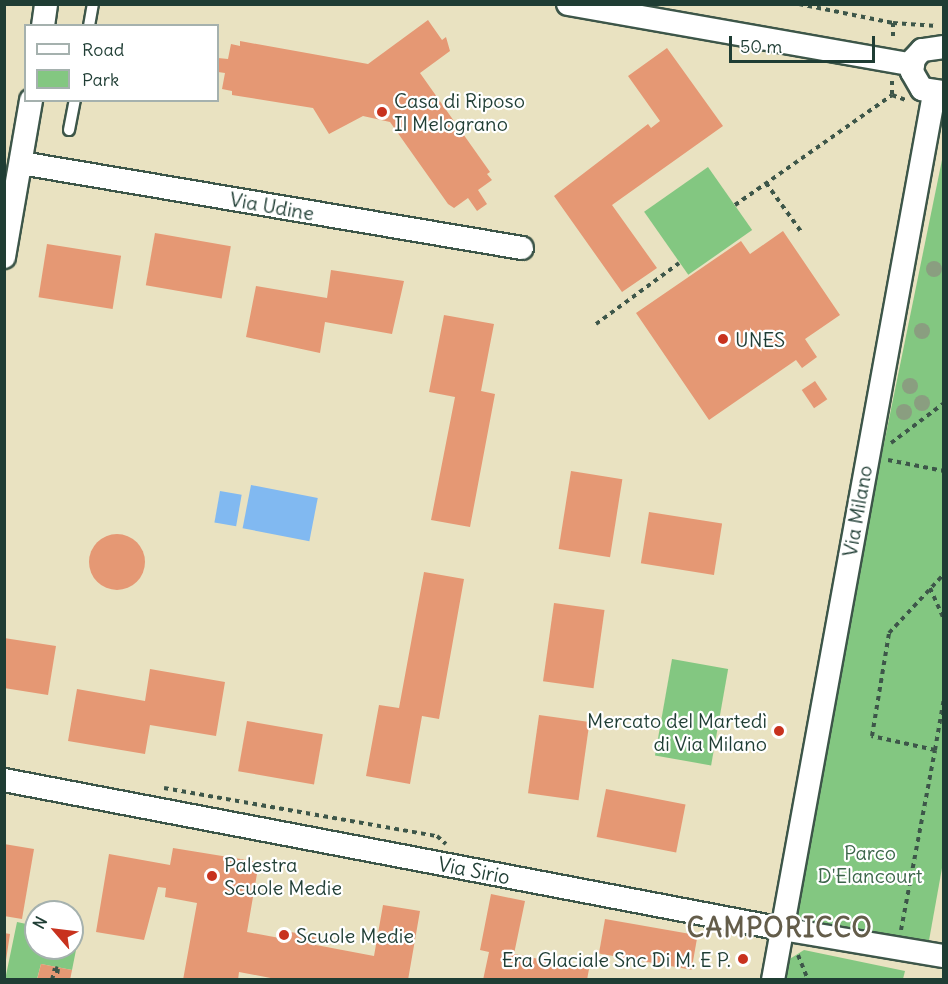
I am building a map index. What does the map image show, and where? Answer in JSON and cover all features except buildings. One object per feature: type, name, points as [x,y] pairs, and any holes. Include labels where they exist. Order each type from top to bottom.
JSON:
[{"type":"street","points":[[43,24],[46,4]]},
{"type":"street","points":[[568,4],[913,65]]},
{"type":"street","points":[[939,93],[917,84],[913,65],[922,50],[943,40]]},
{"type":"street","name":"Via Milano","points":[[773,980],[867,456],[939,93]]},
{"type":"street","points":[[4,257],[31,102]]},
{"type":"street","name":"Via Udine","points":[[21,163],[522,248]]},
{"type":"street","name":"Via Sirio","points":[[4,780],[782,929],[944,956]]},
{"type":"lane","points":[[89,24],[93,4]]},
{"type":"lane","points":[[69,130],[75,102]]},
{"type":"path","points":[[893,23],[943,40]]},
{"type":"path","points":[[735,205],[892,95]]},
{"type":"path","points":[[766,183],[802,233]]},
{"type":"path","points":[[596,324],[679,263]]},
{"type":"path","points":[[867,456],[892,443],[944,403]]},
{"type":"path","points":[[867,456],[944,471]]},
{"type":"path","points":[[935,750],[872,736],[888,633],[944,574]]},
{"type":"path","points":[[930,588],[944,620]]},
{"type":"path","points":[[898,948],[944,698]]},
{"type":"green space","name":"Parco D'Elancourt","points":[[943,155],[944,857],[928,946],[786,923]]},
{"type":"green space","points":[[708,167],[752,230],[688,275],[644,212]]},
{"type":"green space","points":[[672,659],[728,669],[711,765],[655,756]]},
{"type":"green space","points":[[17,922],[24,923],[24,960],[74,960],[72,970],[41,964],[37,979],[5,980]]},
{"type":"green space","points":[[804,950],[905,971],[903,979],[785,979],[788,960]]},
{"type":"water","points":[[251,485],[318,498],[309,541],[243,528]]},
{"type":"water","points":[[220,491],[242,495],[236,526],[214,523]]},
{"type":"place","name":"Casa di Riposo Il Melograno","points":[[382,112]]},
{"type":"place","name":"UNES","points":[[723,339]]},
{"type":"place","name":"Mercato del Martedì di Via Milano","points":[[779,731]]},
{"type":"place","name":"Palestra Scuole Medie","points":[[212,876]]},
{"type":"place","name":"Scuole Medie","points":[[284,935]]},
{"type":"place","name":"Era Glaciale Snc Di M. E P.","points":[[743,959]]},
{"type":"district","name":"CAMPORICCO","points":[[780,928]]}]
